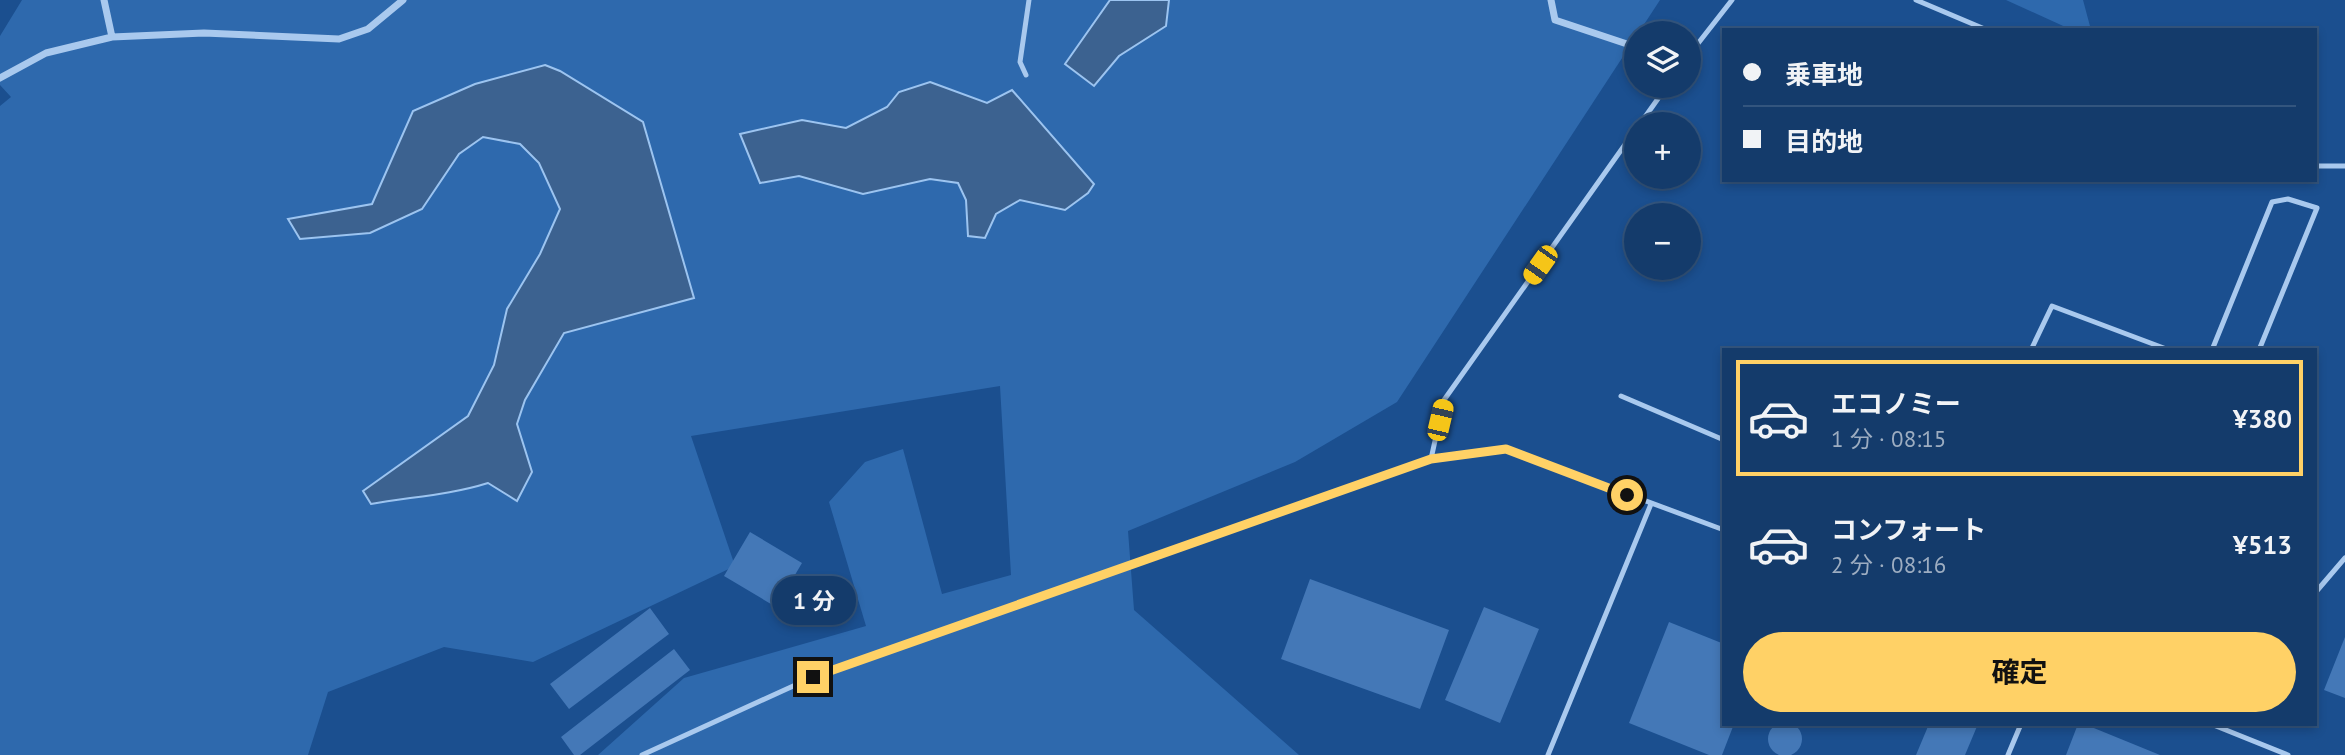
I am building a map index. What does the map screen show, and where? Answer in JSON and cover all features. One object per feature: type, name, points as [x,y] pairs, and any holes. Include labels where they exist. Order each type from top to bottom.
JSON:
[{"type":"street","points":[[104,0],[112,37]]},
{"type":"street","points":[[0,78],[46,53],[112,37],[204,33],[339,39],[368,29],[403,0]]},
{"type":"street","points":[[1551,0],[1555,20],[1624,43]]},
{"type":"lane","points":[[1026,75],[1020,62],[1029,0]]},
{"type":"lane","points":[[1701,40],[1732,0]]},
{"type":"lane","points":[[1916,0],[1982,28]]},
{"type":"lane","points":[[1431,459],[1444,400],[1624,146]]},
{"type":"lane","points":[[2317,166],[2345,166]]},
{"type":"lane","points":[[2213,348],[2272,202],[2288,199],[2317,208],[2260,348]]},
{"type":"lane","points":[[2032,348],[2052,306],[2164,348]]},
{"type":"lane","points":[[1621,396],[1722,439]]},
{"type":"lane","points":[[642,755],[813,677],[1431,459],[1506,449],[1722,529]]},
{"type":"lane","points":[[1548,755],[1651,504]]},
{"type":"lane","points":[[2317,591],[2345,558]]},
{"type":"lane","points":[[2008,755],[2020,726]]},
{"type":"lane","points":[[2216,726],[2288,755]]},
{"type":"shaded area","points":[[22,0],[1660,0],[1646,21],[1624,21],[1624,55],[1397,402],[1295,462],[1128,531],[1134,610],[1299,755],[598,755],[684,678],[866,626],[829,502],[865,462],[903,449],[942,594],[1011,575],[1000,386],[691,436],[735,566],[533,662],[444,647],[328,692],[308,755],[0,755],[0,106],[11,97],[0,85],[0,36]]},
{"type":"shaded area","points":[[1110,0],[1169,0],[1166,26],[1119,56],[1094,86],[1065,64]]},
{"type":"shaded area","points":[[2006,0],[2083,0],[2090,28],[2068,28]]},
{"type":"shaded area","points":[[545,65],[560,71],[643,122],[694,298],[564,333],[525,400],[517,424],[532,472],[517,501],[488,483],[445,493],[371,504],[363,491],[468,416],[494,365],[507,309],[540,254],[560,209],[539,163],[520,144],[483,137],[459,154],[422,209],[370,233],[300,239],[288,219],[372,204],[413,111],[475,84]]},
{"type":"shaded area","points":[[930,82],[987,103],[1012,90],[1094,184],[1088,193],[1065,210],[1020,200],[996,214],[985,238],[968,236],[966,200],[958,183],[930,179],[863,194],[799,176],[760,183],[740,134],[802,120],[846,128],[887,107],[899,92]]},
{"type":"building","points":[[750,532],[802,563],[776,607],[724,576]]},
{"type":"building","points":[[1310,579],[1449,630],[1420,709],[1281,659]]},
{"type":"building","points":[[1484,607],[1539,629],[1500,723],[1445,700]]},
{"type":"building","points":[[650,608],[669,634],[569,709],[550,684]]},
{"type":"building","points":[[1669,622],[1722,643],[1722,726],[1733,726],[1722,755],[1709,755],[1629,723]]},
{"type":"building","points":[[2345,637],[2345,698],[2324,690]]},
{"type":"building","points":[[674,649],[690,670],[580,755],[574,755],[561,737]]},
{"type":"building","points":[[1774,726],[1796,726],[1801,733],[1801,745],[1791,755],[1779,755],[1769,745],[1769,733]]},
{"type":"building","points":[[1928,726],[1977,726],[1965,755],[1916,755]]},
{"type":"building","points":[[2077,726],[2089,726],[2160,755],[2066,755]]},
{"type":"route","points":[[813,677],[1431,459],[1506,449],[1627,495]]}]
